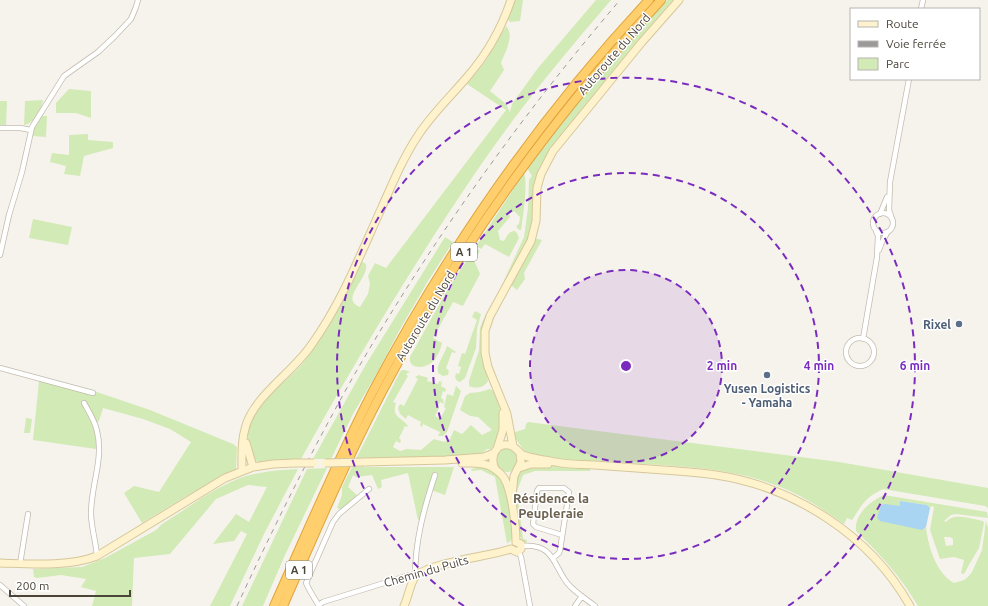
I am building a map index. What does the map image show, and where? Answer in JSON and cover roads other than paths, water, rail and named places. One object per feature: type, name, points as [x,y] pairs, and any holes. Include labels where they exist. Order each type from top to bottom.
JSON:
[{"type":"highway","name":"Autoroute du Nord","points":[[273,606],[349,439],[397,347],[447,263],[490,197],[549,118],[601,54],[649,0]]},
{"type":"highway","name":"Autoroute du Nord","points":[[284,606],[356,444],[383,391],[436,296],[464,251],[507,188],[551,128],[612,54],[661,0]]},
{"type":"street","points":[[0,255],[9,215],[22,172],[30,130],[64,76],[98,52],[115,36],[131,19],[138,0]]},
{"type":"street","points":[[242,471],[244,434],[247,422],[257,404],[304,355],[318,335],[347,284],[407,153],[425,126],[469,76],[481,59],[503,22],[512,0]]},
{"type":"street","points":[[556,463],[530,457],[520,453],[513,446],[510,437],[509,421],[488,367],[485,353],[485,331],[490,316],[531,241],[536,221],[537,188],[541,174],[553,151],[642,42],[679,0]]},
{"type":"street","points":[[877,257],[882,242],[887,233],[892,229],[893,225],[893,220],[889,210],[889,194],[909,80]]},
{"type":"street","points":[[0,128],[20,128],[30,130]]},
{"type":"street","points":[[863,339],[877,257],[878,236],[873,225],[873,221],[876,216],[880,214],[889,194]]},
{"type":"street","points":[[880,214],[891,216]]},
{"type":"street","points":[[876,231],[882,234],[887,233]]},
{"type":"street","points":[[863,339],[869,342],[874,353],[870,362],[858,366],[850,361],[847,350],[848,346],[853,340],[863,339]]},
{"type":"street","points":[[0,368],[93,393]]},
{"type":"street","points":[[84,403],[93,419],[99,440],[98,462],[91,514],[97,556]]},
{"type":"street","points":[[503,407],[503,430],[492,462],[504,478],[512,500]]},
{"type":"street","points":[[244,434],[253,467]]},
{"type":"street","points":[[0,563],[71,563],[97,556],[212,485],[253,467],[295,463],[445,460],[484,457],[506,445],[513,446]]},
{"type":"street","points":[[520,453],[521,462],[514,476],[512,500],[516,531],[530,606]]},
{"type":"street","points":[[445,460],[453,463],[480,463],[508,475],[531,464],[556,463],[716,474],[772,489],[802,503],[846,532],[864,547],[894,581],[910,606]]},
{"type":"street","points":[[404,606],[415,577],[422,518],[435,475]]},
{"type":"street","points":[[553,558],[559,553],[562,535],[569,492],[564,488],[539,488],[533,524],[536,527],[562,535]]},
{"type":"street","points":[[319,606],[306,583],[333,522],[339,514],[369,489]]},
{"type":"street","points":[[20,564],[28,514]]},
{"type":"street","name":"Chemin du Puits","points":[[319,606],[323,602],[409,575],[415,577],[427,570],[460,560],[511,549],[511,545],[519,547]]},
{"type":"street","points":[[519,547],[536,546],[545,551],[553,558],[572,589],[595,606]]},
{"type":"street","points":[[0,585],[24,606]]},
{"type":"street","points":[[575,606],[582,596]]},
{"type":"water","points":[[900,501],[927,505],[930,508],[926,527],[922,530],[880,521],[877,518],[881,505],[885,504],[900,506]]},
{"type":"railway","points":[[237,606],[278,519],[322,433],[382,327],[445,230],[512,135],[547,89],[620,0]]},
{"type":"place","name":"Rixel","points":[[959,324]]},
{"type":"place","name":"Yusen Logistics - Yamaha","points":[[767,375]]},
{"type":"district","name":"Résidence la Peupleraie","points":[[551,506]]}]
